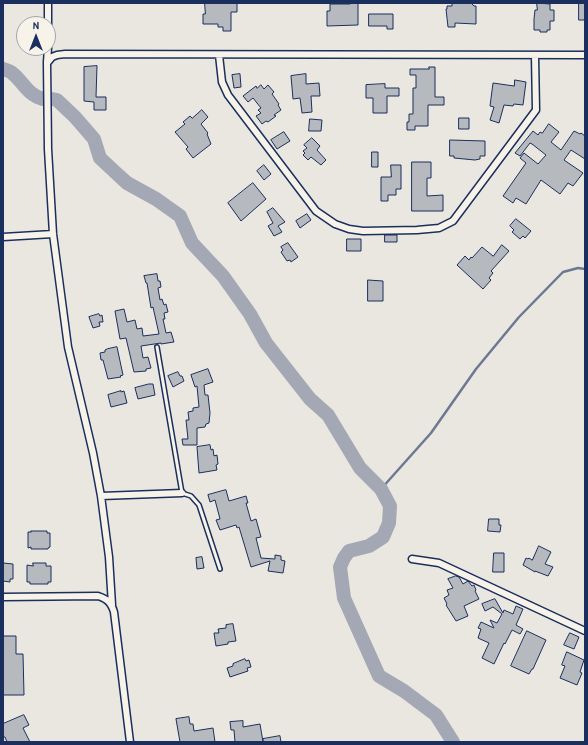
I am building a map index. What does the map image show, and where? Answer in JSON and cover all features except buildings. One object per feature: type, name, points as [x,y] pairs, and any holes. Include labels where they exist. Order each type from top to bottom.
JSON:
[{"type":"street","points":[[48,3],[48,16]]},
{"type":"street","points":[[47,63],[52,57],[65,54],[585,55]]},
{"type":"street","points":[[219,55],[222,82],[228,95],[316,211],[335,224],[349,229],[363,231],[439,228],[453,221],[536,110],[535,56]]},
{"type":"street","points":[[47,56],[48,149],[53,234],[68,347],[93,453],[101,496],[109,557],[112,605],[130,742]]},
{"type":"street","points":[[3,237],[53,234]]},
{"type":"street","points":[[101,496],[182,493]]},
{"type":"street","points":[[412,559],[439,563],[585,631]]},
{"type":"street","points":[[3,597],[98,596],[106,599],[112,605]]},
{"type":"lane","points":[[157,347],[182,493],[191,496],[199,505],[220,569]]},
{"type":"waterway","points":[[3,69],[11,72],[29,91],[37,97],[43,99]]},
{"type":"waterway","points":[[3,72],[13,73]]},
{"type":"waterway","points":[[52,99],[57,100],[75,117],[94,139],[100,158],[127,183],[156,199],[180,216],[192,243],[223,276],[250,314],[266,343],[310,399],[328,415],[360,468],[381,489],[390,506],[389,523],[383,537],[369,546],[349,551],[344,558],[340,567],[344,598],[379,676],[404,691],[436,715],[453,742]]},
{"type":"waterway","points":[[381,489],[431,433],[476,369],[519,317],[563,272],[578,268],[585,269]]}]
